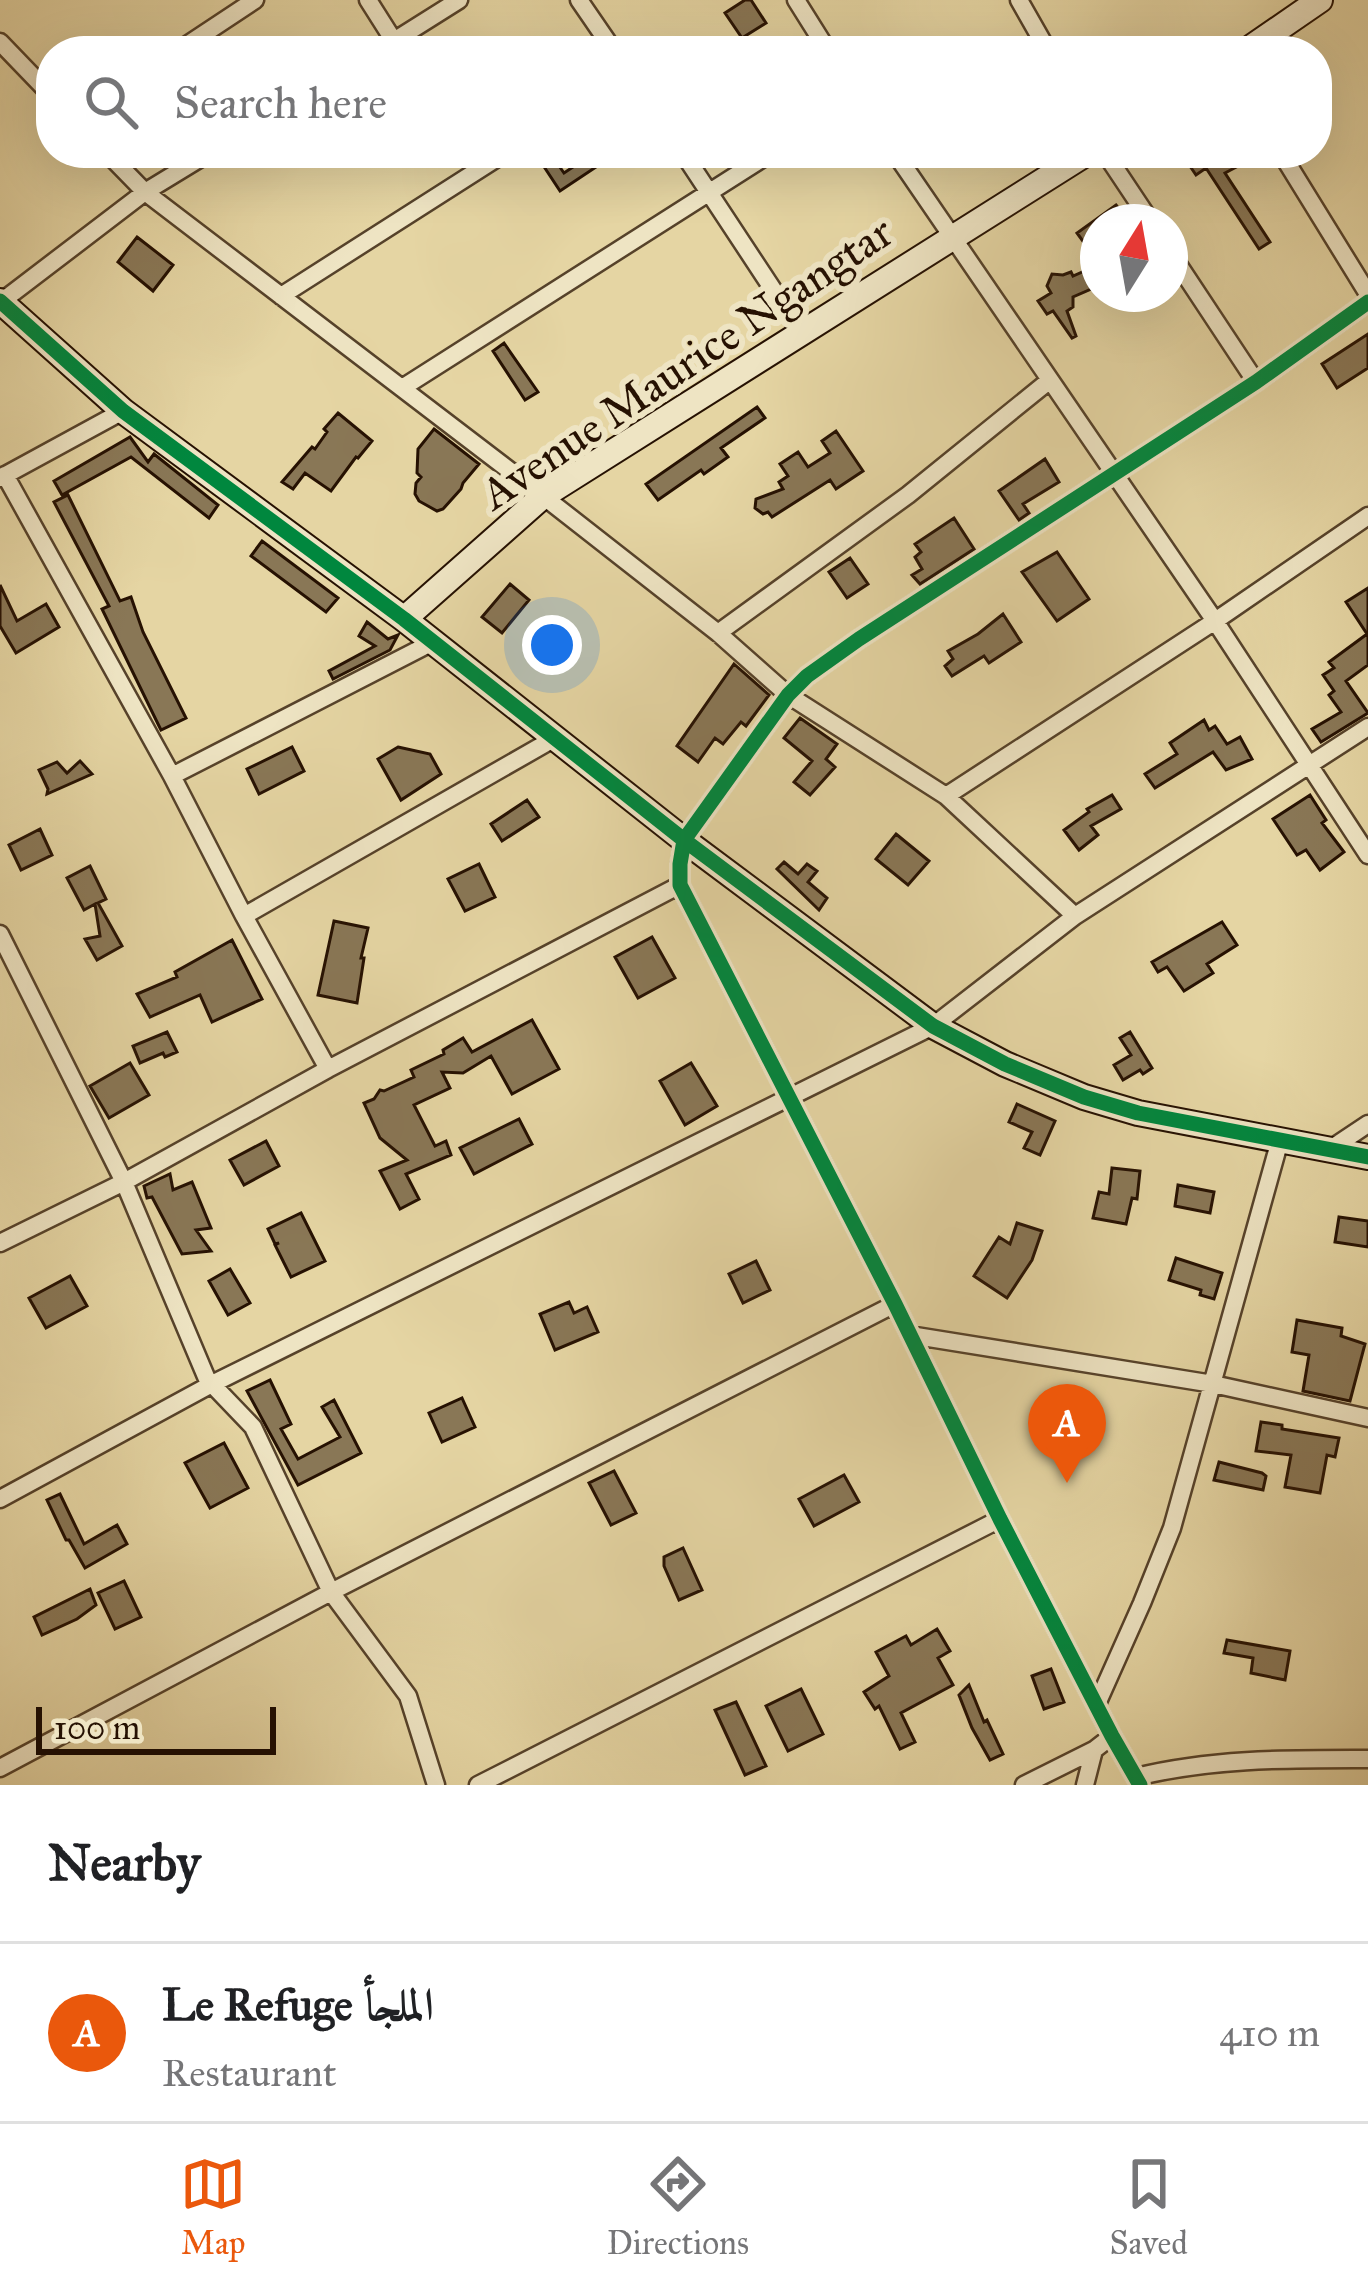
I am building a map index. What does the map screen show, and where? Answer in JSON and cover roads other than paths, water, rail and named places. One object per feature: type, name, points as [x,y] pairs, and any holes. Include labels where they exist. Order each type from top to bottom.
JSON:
[{"type":"street","points":[[201,36],[255,0]]},
{"type":"street","points":[[368,0],[382,36]]},
{"type":"street","points":[[402,36],[459,0]]},
{"type":"street","points":[[579,0],[604,36]]},
{"type":"street","points":[[796,0],[819,36]]},
{"type":"street","points":[[1019,0],[1039,36]]},
{"type":"street","points":[[1268,36],[1320,0]]},
{"type":"street","points":[[0,42],[36,79]]},
{"type":"street","points":[[122,168],[145,192],[718,633],[788,694],[946,796],[1075,916]]},
{"type":"street","points":[[184,168],[145,192],[1,301],[123,412],[404,619],[684,840],[933,1026],[1005,1064],[1084,1097],[1138,1113],[1368,1157]]},
{"type":"street","points":[[281,296],[482,168]]},
{"type":"street","points":[[693,168],[800,332]]},
{"type":"street","points":[[402,388],[746,168]]},
{"type":"street","points":[[905,168],[1368,855]]},
{"type":"street","name":"Avenue Maurice Ngangtar","points":[[404,619],[543,496],[1062,168]]},
{"type":"street","points":[[1115,168],[1138,204]]},
{"type":"street","points":[[1290,168],[1368,298],[1256,382],[806,676],[788,694],[684,840],[680,885],[1000,1519],[1138,1781],[1180,1766],[1368,1760]]},
{"type":"street","points":[[1188,279],[1256,382]]},
{"type":"street","points":[[718,633],[908,495],[1050,380]]},
{"type":"street","points":[[123,412],[2,476],[172,776],[328,1069]]},
{"type":"street","points":[[946,796],[1368,516]]},
{"type":"street","points":[[172,776],[433,642]]},
{"type":"street","points":[[0,1499],[211,1384],[933,1026],[1075,916],[1368,727]]},
{"type":"street","points":[[244,916],[555,738]]},
{"type":"street","points":[[0,1243],[124,1182],[680,885]]},
{"type":"street","points":[[0,934],[124,1182],[211,1384],[253,1427],[332,1592],[408,1696],[436,1785]]},
{"type":"street","points":[[1329,1150],[1368,1124]]},
{"type":"street","points":[[1096,1704],[1172,1528],[1280,1140]]},
{"type":"street","points":[[0,1768],[895,1304]]},
{"type":"street","points":[[910,1336],[1213,1384],[1368,1418]]},
{"type":"street","points":[[478,1785],[1000,1519]]},
{"type":"street","points":[[1024,1785],[1112,1736]]},
{"type":"street","points":[[1084,1785],[1094,1750]]},
{"type":"place","name":"Le Refuge الملجأ","points":[[1067,1483]]}]
